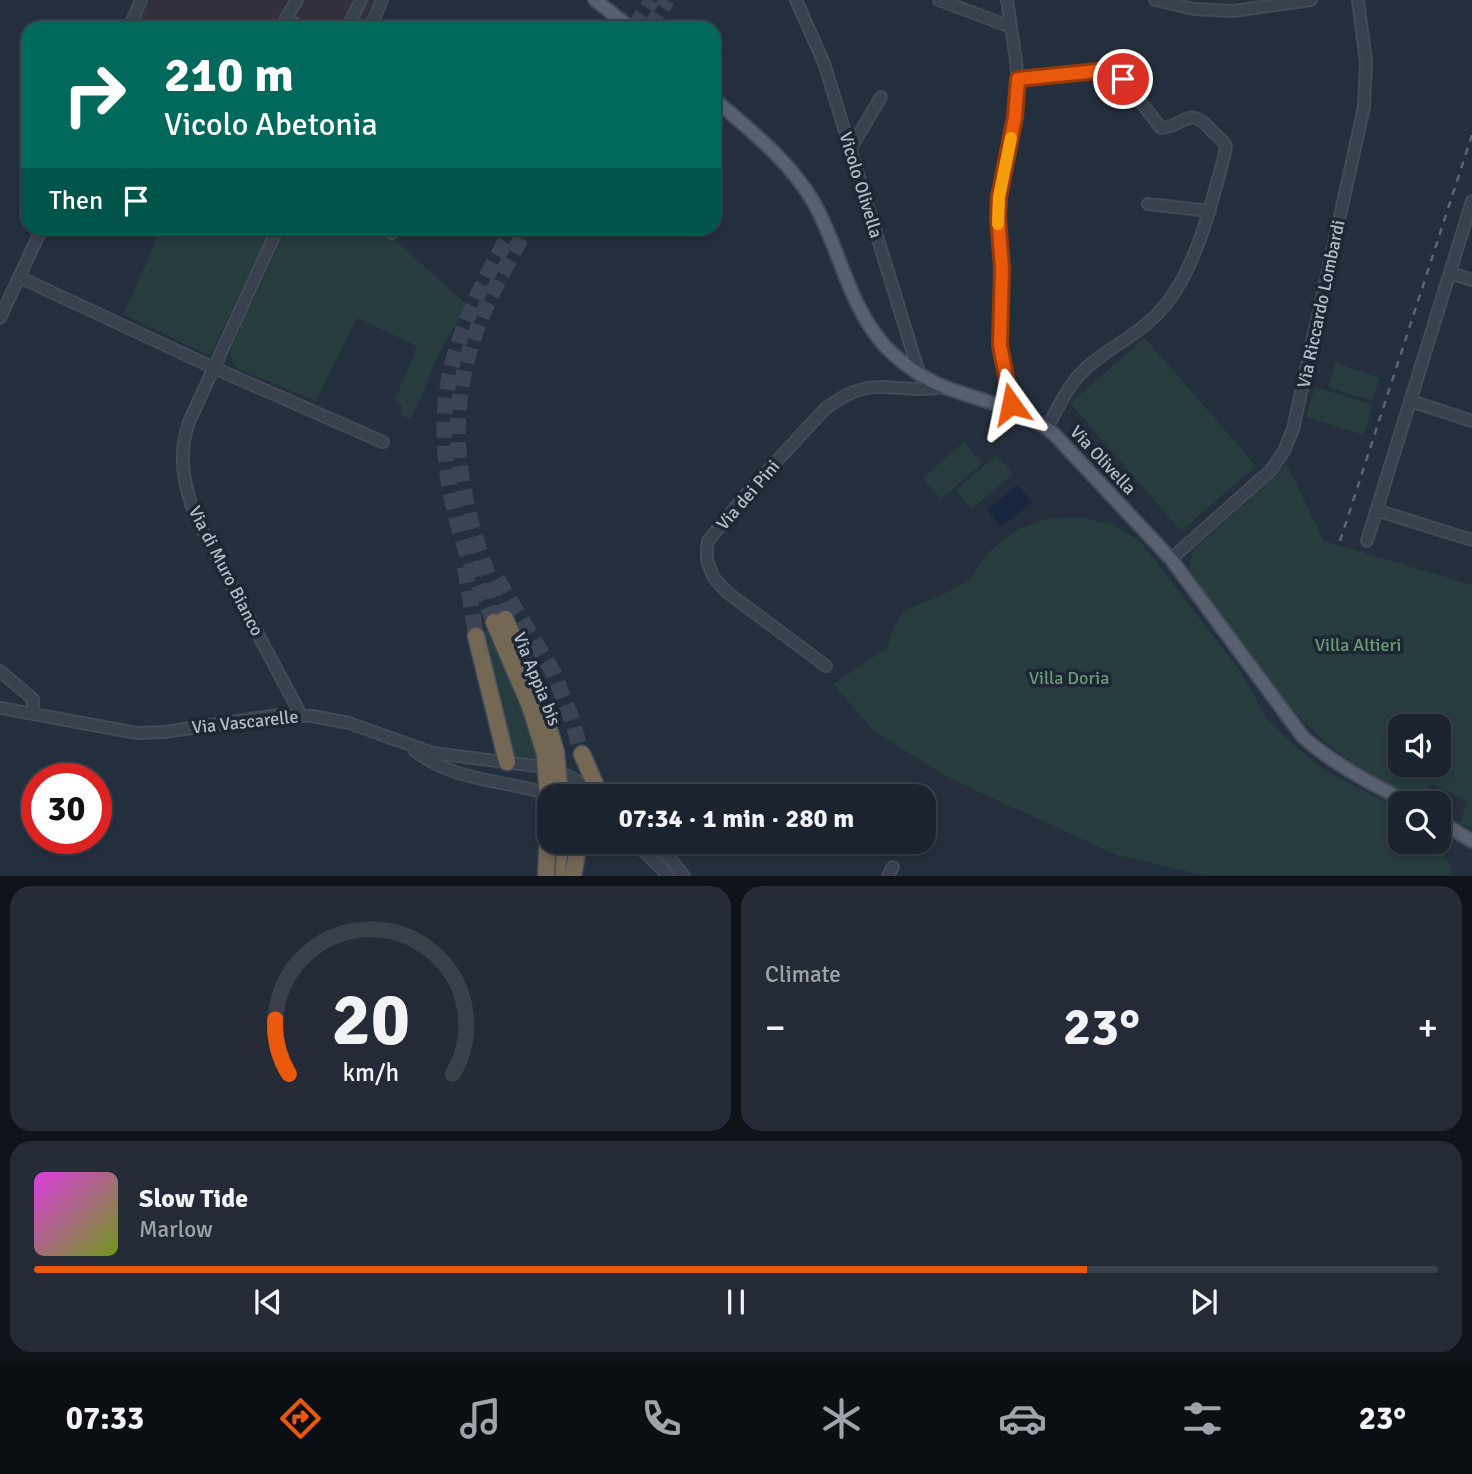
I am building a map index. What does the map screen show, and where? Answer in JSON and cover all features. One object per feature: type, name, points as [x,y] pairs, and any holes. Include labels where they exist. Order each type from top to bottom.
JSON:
[{"type":"highway","name":"Via Appia bis","points":[[499,621],[556,784]]},
{"type":"highway","points":[[476,636],[507,762]]},
{"type":"highway","points":[[582,754],[596,784]]},
{"type":"highway","name":"Via Appia bis","points":[[545,757],[549,804],[546,876]]},
{"type":"highway","points":[[557,876],[559,854]]},
{"type":"highway","points":[[573,876],[577,854]]},
{"type":"main road","points":[[595,0],[622,21]]},
{"type":"main road","name":"Via Olivella","points":[[721,105],[781,159],[802,185],[815,205],[850,289],[867,320],[889,349],[919,373],[944,387],[1011,409],[1047,428],[1171,559],[1303,737],[1321,753],[1388,792]]},
{"type":"main road","points":[[1451,828],[1472,841]]},
{"type":"street","points":[[132,21],[141,0]]},
{"type":"street","points":[[291,21],[286,18],[297,0]]},
{"type":"street","points":[[350,21],[361,0]]},
{"type":"street","points":[[373,21],[382,0]]},
{"type":"street","name":"Vicolo Olivella","points":[[796,0],[821,55],[919,373]]},
{"type":"street","points":[[939,0],[1011,27]]},
{"type":"street","points":[[1007,0],[1018,79],[1015,117],[999,197],[998,217],[1002,268],[1000,345],[1011,409]]},
{"type":"street","points":[[1155,0],[1194,9],[1233,11],[1311,0]]},
{"type":"street","name":"Via Riccardo Lombardi","points":[[1171,559],[1271,470],[1284,451],[1293,429],[1364,107],[1366,62],[1358,0]]},
{"type":"street","points":[[1018,79],[1113,71],[1123,79],[1157,126],[1168,127],[1186,118],[1197,117],[1226,146],[1210,211],[1193,256],[1167,304],[1147,323],[1083,371],[1071,385],[1047,428]]},
{"type":"street","points":[[850,149],[881,97]]},
{"type":"street","points":[[1367,541],[1472,201]]},
{"type":"street","points":[[1148,204],[1210,211]]},
{"type":"street","points":[[0,318],[39,235]]},
{"type":"street","name":"Via di Muro Bianco","points":[[275,235],[189,422],[183,443],[182,465],[188,496],[200,528],[301,715]]},
{"type":"street","points":[[1451,273],[1472,280]]},
{"type":"street","points":[[19,277],[212,367],[383,442]]},
{"type":"street","name":"Via dei Pini","points":[[826,666],[747,609],[721,586],[714,578],[707,561],[708,541],[761,478],[835,400],[863,388],[879,386],[925,390],[944,387]]},
{"type":"street","points":[[1411,401],[1472,421]]},
{"type":"street","points":[[1376,510],[1472,540]]},
{"type":"street","points":[[0,671],[33,699],[33,712]]},
{"type":"street","points":[[0,681],[12,683]]},
{"type":"street","name":"Via Vascarelle","points":[[0,708],[137,733],[165,732],[245,719],[301,715],[349,723],[407,745],[444,755],[507,762],[545,757]]},
{"type":"street","points":[[407,745],[434,763],[455,772],[537,791]]},
{"type":"street","points":[[566,775],[582,784]]},
{"type":"street","points":[[646,854],[669,876]]},
{"type":"street","points":[[667,854],[684,876]]},
{"type":"shaded area","points":[[146,0],[374,0],[365,21],[139,21]]},
{"type":"green space","points":[[159,235],[268,235],[210,356],[123,314]]},
{"type":"green space","points":[[284,235],[390,235],[467,305],[439,354],[411,419],[400,415],[402,407],[395,400],[417,346],[357,318],[316,401],[239,369],[232,361],[232,345]]},
{"type":"green space","points":[[1145,338],[1256,466],[1181,531],[1070,403]]},
{"type":"green space","points":[[1336,363],[1380,378],[1372,401],[1328,387]]},
{"type":"green space","points":[[1315,387],[1373,405],[1364,435],[1306,417]]},
{"type":"green space","points":[[964,442],[982,463],[941,499],[923,478]]},
{"type":"green space","points":[[997,455],[1013,474],[972,509],[956,490]]},
{"type":"green space","name":"Villa Altieri","points":[[1286,463],[1324,541],[1472,585],[1472,829],[1460,823],[1468,801],[1432,784],[1425,791],[1401,791],[1352,762],[1314,732],[1276,690],[1191,575],[1190,560],[1197,547]]},
{"type":"green space","name":"Villa Doria","points":[[1079,517],[1112,524],[1140,541],[1241,672],[1266,717],[1320,767],[1388,804],[1388,854],[1443,854],[1451,866],[1452,875],[1203,875],[1117,855],[949,778],[874,731],[833,684],[887,648],[902,614],[970,579],[989,552],[1015,531],[1046,519]]},
{"type":"green space","points":[[489,629],[524,712],[537,764],[517,759],[507,744],[502,709],[483,631]]},
{"type":"water","points":[[1017,485],[1032,502],[1002,527],[987,510]]},
{"type":"tunnel","points":[[638,21],[652,0]]},
{"type":"tunnel","points":[[654,21],[667,0]]},
{"type":"tunnel","points":[[494,622],[460,530],[452,498],[444,434],[446,402],[456,350],[469,314],[509,235]]},
{"type":"tunnel","points":[[505,619],[484,565],[468,510],[462,482],[458,425],[460,396],[469,352],[485,309],[523,235]]},
{"type":"tunnel","points":[[465,567],[476,636]]},
{"type":"tunnel","points":[[497,579],[553,672],[582,754]]},
{"type":"railway","points":[[1340,541],[1472,135]]},
{"type":"slow traffic","points":[[998,224],[999,197],[1011,138]]},
{"type":"route","points":[[1011,404],[1000,345],[1002,268],[998,217],[999,197],[1015,117],[1018,79],[1107,70],[1123,79]]}]
